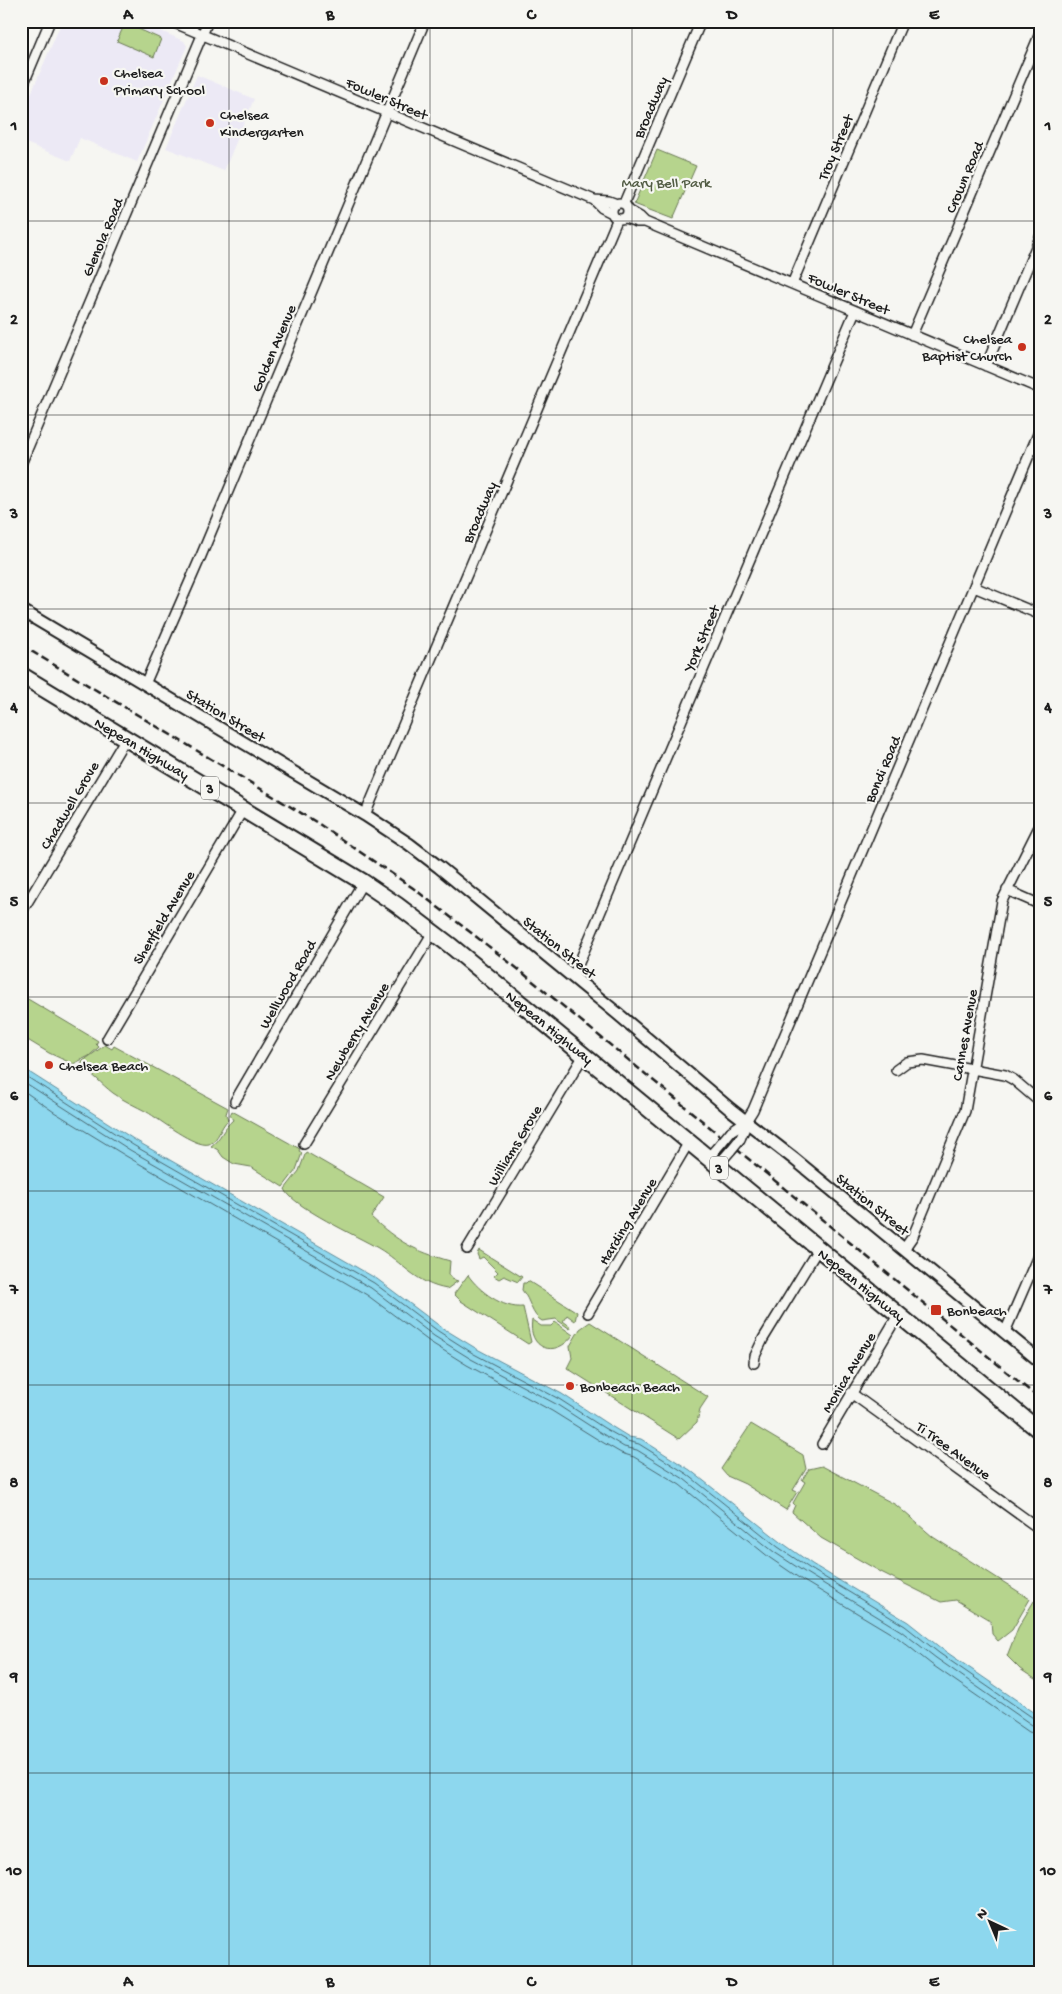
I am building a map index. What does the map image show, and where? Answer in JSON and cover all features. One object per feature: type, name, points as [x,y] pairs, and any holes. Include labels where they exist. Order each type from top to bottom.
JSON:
[{"type":"highway","name":"Nepean Highway","points":[[21,675],[364,882],[433,932],[1041,1432]]},
{"type":"street","points":[[21,90],[50,21]]},
{"type":"street","name":"Fowler Street","points":[[170,21],[594,200],[602,208],[620,211],[637,222],[646,222],[1041,389]]},
{"type":"street","name":"Glenola Road","points":[[21,464],[208,21]]},
{"type":"street","name":"Golden Avenue","points":[[145,684],[425,21]]},
{"type":"street","name":"Broadway","points":[[365,815],[701,21]]},
{"type":"street","name":"Troy Street","points":[[792,284],[903,21]]},
{"type":"street","name":"Crown Road","points":[[912,335],[1041,31]]},
{"type":"street","points":[[986,366],[1041,235]]},
{"type":"street","name":"York Street","points":[[573,977],[855,311]]},
{"type":"street","name":"Bondi Road","points":[[713,1162],[731,1150],[740,1139],[746,1121],[753,1110],[1041,427]]},
{"type":"street","points":[[974,587],[1041,615]]},
{"type":"street","name":"Station Street","points":[[21,610],[365,815],[409,844],[1041,1362]]},
{"type":"street","name":"Chadwell Grove","points":[[21,913],[126,738]]},
{"type":"street","name":"Shenfield Avenue","points":[[107,1039],[244,808]]},
{"type":"street","name":"Cannes Avenue","points":[[904,1249],[913,1236],[964,1114],[1000,911],[1007,890],[1041,823]]},
{"type":"street","name":"Wellwood Road","points":[[235,1101],[364,882]]},
{"type":"street","points":[[1007,890],[1041,904]]},
{"type":"street","name":"Newberry Avenue","points":[[304,1144],[433,932]]},
{"type":"street","name":"Williams Grove","points":[[467,1249],[584,1055]]},
{"type":"street","points":[[896,1070],[907,1062],[920,1060],[1008,1076],[1041,1102]]},
{"type":"street","name":"Bondi Road","points":[[713,1162],[722,1142],[731,1131],[746,1121]]},
{"type":"street","name":"Harding Avenue","points":[[588,1313],[689,1142]]},
{"type":"street","points":[[754,1363],[763,1339],[818,1249]]},
{"type":"street","points":[[1005,1332],[1041,1249]]},
{"type":"street","name":"Monica Avenue","points":[[822,1444],[898,1315]]},
{"type":"street","name":"Ti Tree Avenue","points":[[851,1393],[1041,1530]]},
{"type":"shaded area","name":"Chelsea Primary School","points":[[62,21],[137,21],[184,41],[187,46],[137,162],[80,138],[70,161],[21,141],[21,117]]},
{"type":"shaded area","name":"Chelsea Kindergarten","points":[[197,75],[254,99],[224,171],[166,148]]},
{"type":"green space","points":[[125,23],[161,39],[154,57],[117,41]]},
{"type":"green space","name":"Mary Bell Park","points":[[657,150],[696,166],[673,219],[634,204]]},
{"type":"green space","points":[[21,995],[98,1041],[96,1044],[99,1047],[89,1056],[73,1064],[49,1053],[21,1036]]},
{"type":"green space","points":[[105,1045],[112,1049],[114,1046],[228,1108],[226,1114],[228,1120],[215,1140],[209,1144],[195,1142],[117,1096],[89,1072],[80,1067],[83,1061]]},
{"type":"green space","points":[[232,1111],[300,1149],[299,1151],[302,1153],[296,1170],[283,1187],[251,1167],[234,1164],[211,1146],[233,1120],[230,1115]]},
{"type":"green space","points":[[306,1152],[384,1197],[371,1217],[408,1245],[450,1261],[449,1274],[452,1279],[458,1281],[447,1289],[418,1278],[378,1248],[299,1204],[285,1189],[299,1171]]},
{"type":"green space","points":[[479,1250],[522,1277],[518,1282],[504,1276],[499,1279],[494,1276],[498,1272],[483,1257],[479,1259],[477,1254]]},
{"type":"green space","points":[[468,1275],[478,1287],[492,1298],[508,1305],[523,1307],[531,1342],[528,1344],[461,1301],[454,1294]]},
{"type":"green space","points":[[528,1281],[577,1312],[575,1321],[567,1315],[563,1321],[571,1327],[570,1329],[556,1319],[542,1321],[538,1318],[522,1290],[523,1283]]},
{"type":"green space","points":[[532,1320],[541,1326],[551,1326],[555,1322],[573,1335],[566,1343],[558,1347],[551,1349],[544,1347],[538,1344],[534,1338]]},
{"type":"green space","points":[[590,1322],[708,1397],[700,1409],[697,1422],[679,1439],[567,1368],[572,1358],[570,1346],[580,1329]]},
{"type":"green space","points":[[751,1424],[803,1455],[806,1469],[793,1490],[797,1492],[786,1510],[745,1484],[727,1476],[721,1469]]},
{"type":"green space","points":[[822,1466],[896,1505],[933,1537],[1030,1599],[1012,1630],[998,1641],[992,1634],[991,1621],[956,1600],[941,1602],[881,1572],[821,1538],[792,1512],[795,1505],[793,1503],[805,1482],[802,1480],[809,1469]]},
{"type":"green space","points":[[1034,1601],[1041,1605],[1041,1683],[1020,1669],[1007,1656],[1018,1628]]},
{"type":"water","points":[[21,1067],[135,1140],[377,1279],[441,1327],[477,1349],[562,1394],[629,1437],[641,1439],[690,1470],[812,1564],[908,1622],[942,1649],[1041,1717],[1041,1973],[21,1973]]},
{"type":"railway","points":[[21,645],[316,822],[413,888],[518,969],[1041,1400]]},
{"type":"place","name":"Chelsea Primary School","points":[[104,81]]},
{"type":"place","name":"Chelsea Kindergarten","points":[[210,123]]},
{"type":"place","name":"Chelsea Baptist Church","points":[[1022,347]]},
{"type":"place","name":"Chelsea Beach","points":[[49,1065]]},
{"type":"place","name":"Bonbeach","points":[[936,1310]]},
{"type":"place","name":"Bonbeach Beach","points":[[570,1386]]}]
